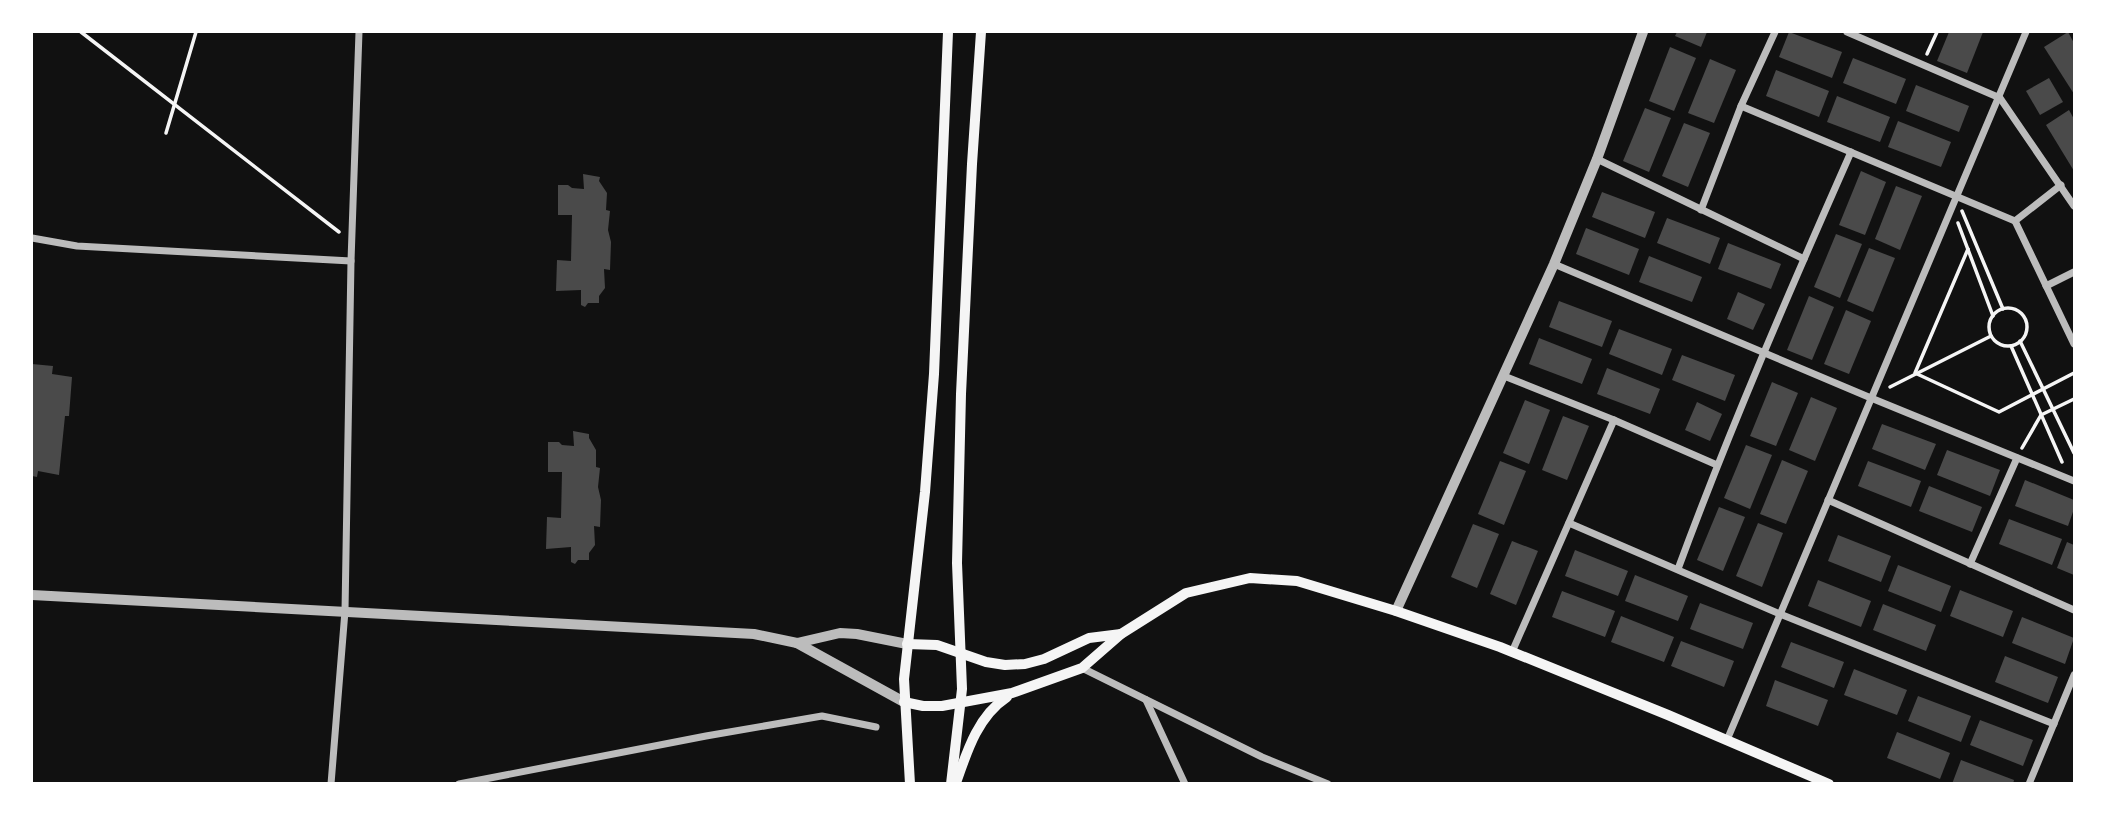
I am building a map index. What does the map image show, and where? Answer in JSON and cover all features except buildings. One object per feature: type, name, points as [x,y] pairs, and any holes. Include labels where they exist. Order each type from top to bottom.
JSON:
[{"type":"main road","points":[[910,783],[904,702],[906,644],[925,492],[933,387],[948,32]]},
{"type":"main road","points":[[953,783],[962,702],[957,563],[961,394],[981,32]]},
{"type":"main road","points":[[904,702],[942,706],[1012,693],[1082,668],[1121,634],[1186,593],[1250,578],[1297,581],[1396,611],[1512,652],[1829,783]]},
{"type":"main road","points":[[906,644],[937,645],[986,662],[1005,665],[1044,659],[1089,638],[1121,634]]},
{"type":"main road","points":[[953,783],[981,723],[992,708],[1012,693]]},
{"type":"street","points":[[331,783],[345,611],[351,261],[359,32]]},
{"type":"street","points":[[1396,611],[1553,264],[1597,159],[1643,32]]},
{"type":"street","points":[[1701,211],[1741,106],[1776,32]]},
{"type":"street","points":[[1847,32],[2000,98],[2074,206]]},
{"type":"street","points":[[1727,740],[2026,32]]},
{"type":"street","points":[[1741,106],[2015,221],[2074,344]]},
{"type":"street","points":[[1678,569],[1763,353],[1851,152]]},
{"type":"street","points":[[1597,159],[1804,259]]},
{"type":"street","points":[[2015,221],[2062,186]]},
{"type":"street","points":[[32,239],[77,246],[351,261]]},
{"type":"street","points":[[1553,264],[2072,480]]},
{"type":"street","points":[[2046,286],[2074,272]]},
{"type":"street","points":[[1504,376],[1717,465]]},
{"type":"street","points":[[1512,652],[1614,420]]},
{"type":"street","points":[[1970,564],[2017,458]]},
{"type":"street","points":[[1828,500],[2074,610]]},
{"type":"street","points":[[1569,523],[1780,614],[2054,724]]},
{"type":"street","points":[[32,595],[754,634],[797,643],[904,702]]},
{"type":"street","points":[[797,643],[840,633],[874,636],[906,644]]},
{"type":"street","points":[[1082,668],[1262,757],[1328,783]]},
{"type":"street","points":[[2029,783],[2074,675]]},
{"type":"street","points":[[1146,700],[1185,783]]},
{"type":"street","points":[[459,783],[822,716],[876,727]]},
{"type":"path","points":[[81,32],[352,242]]},
{"type":"path","points":[[166,133],[196,32]]},
{"type":"path","points":[[1922,65],[1937,32]]},
{"type":"path","points":[[1956,197],[2003,309]]},
{"type":"path","points":[[1952,206],[1993,316]]},
{"type":"path","points":[[1914,373],[1968,249]]},
{"type":"path","points":[[2003,309],[2015,310],[2024,318],[2026,331],[2020,341],[2011,346],[1999,344],[1991,336],[1989,326],[1993,316],[2003,309]]},
{"type":"path","points":[[1871,398],[1914,373],[1991,336]]},
{"type":"path","points":[[2020,341],[2074,453]]},
{"type":"path","points":[[2011,346],[2072,480]]},
{"type":"path","points":[[1914,373],[1998,412],[2074,373]]},
{"type":"path","points":[[2017,458],[2042,415],[2074,399]]}]
